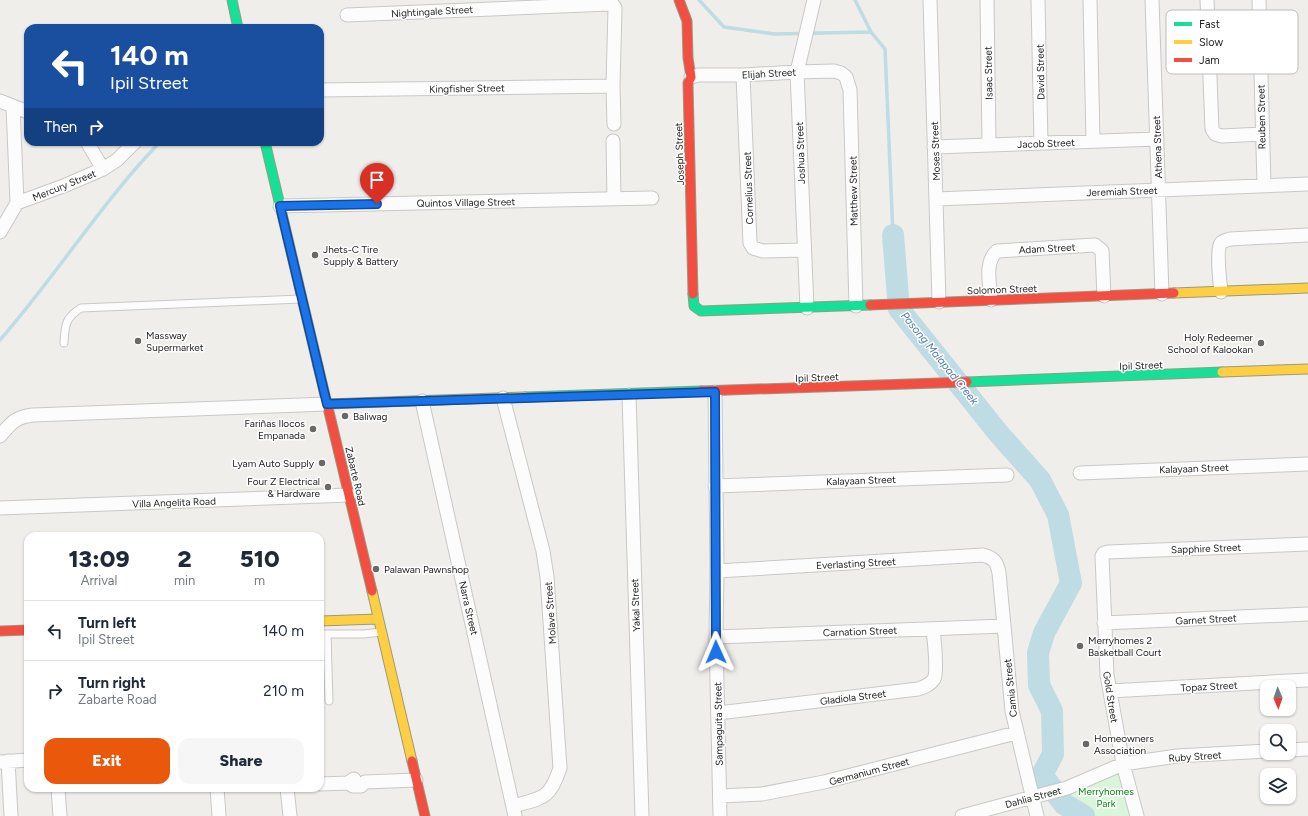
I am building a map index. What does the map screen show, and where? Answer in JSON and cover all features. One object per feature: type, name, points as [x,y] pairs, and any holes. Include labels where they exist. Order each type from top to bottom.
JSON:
[{"type":"street","points":[[232,0],[237,24]]},
{"type":"street","name":"Joseph Street","points":[[679,0],[687,21],[688,58],[691,76],[688,83],[693,301],[694,306],[697,309]]},
{"type":"street","name":"Joshua Street","points":[[806,308],[797,72],[814,0]]},
{"type":"street","name":"Moses Street","points":[[930,0],[939,302]]},
{"type":"street","name":"Isaac Street","points":[[987,0],[990,145]]},
{"type":"street","name":"David Street","points":[[1038,0],[1041,143]]},
{"type":"street","points":[[1090,0],[1093,141]]},
{"type":"street","name":"Athena Street","points":[[1152,0],[1162,294]]},
{"type":"street","points":[[1207,0],[1207,10]]},
{"type":"street","name":"Reuben Street","points":[[1259,0],[1259,10]]},
{"type":"street","name":"Nightingale Street","points":[[347,15],[613,5],[615,8],[613,86],[614,124]]},
{"type":"street","name":"Elijah Street","points":[[691,76],[744,76],[834,71],[841,73],[846,77]]},
{"type":"street","points":[[1210,74],[1212,129],[1215,134],[1222,136],[1262,134]]},
{"type":"street","name":"Reuben Street","points":[[1261,74],[1264,185]]},
{"type":"street","name":"Cornelius Street","points":[[744,76],[750,243],[753,248],[763,251],[804,250]]},
{"type":"street","name":"Matthew Street","points":[[846,77],[850,90],[856,306]]},
{"type":"street","name":"Kingfisher Street","points":[[324,90],[613,86]]},
{"type":"street","points":[[0,101],[24,110]]},
{"type":"street","points":[[0,232],[17,203],[12,106]]},
{"type":"street","name":"Jacob Street","points":[[934,147],[1157,139]]},
{"type":"street","points":[[613,142],[614,198]]},
{"type":"street","points":[[89,146],[103,169]]},
{"type":"street","name":"Mercury Street","points":[[17,203],[74,182],[103,169],[116,160],[131,146]]},
{"type":"street","name":"Zabarte Road","points":[[266,146],[425,816]]},
{"type":"street","name":"Jeremiah Street","points":[[936,199],[1308,184]]},
{"type":"street","name":"Quintos Village Street","points":[[280,206],[652,198]]},
{"type":"street","points":[[1221,292],[1219,251],[1221,243],[1225,240],[1308,235]]},
{"type":"street","name":"Adam Street","points":[[991,300],[989,264],[991,256],[997,251],[1095,245],[1102,251],[1104,296]]},
{"type":"street","name":"Solomon Street","points":[[697,309],[705,312],[1308,288]]},
{"type":"street","name":"Ipil Street","points":[[327,404],[947,384],[1308,369]]},
{"type":"street","name":"Sampaguita Street","points":[[715,392],[717,571],[716,637],[720,816]]},
{"type":"street","name":"Yakal Street","points":[[629,395],[642,816]]},
{"type":"street","name":"Molave Street","points":[[503,398],[543,550],[548,577],[560,768],[554,785],[542,798],[514,811]]},
{"type":"street","name":"Narra Street","points":[[422,401],[514,811]]},
{"type":"street","points":[[0,436],[13,422],[21,417],[33,415],[327,404]]},
{"type":"street","name":"Kalayaan Street","points":[[1080,473],[1308,464]]},
{"type":"street","name":"Kalayaan Street","points":[[715,486],[1007,475]]},
{"type":"street","name":"Villa Angelita Road","points":[[0,508],[349,495]]},
{"type":"street","name":"Sapphire Street","points":[[1104,553],[1308,544]]},
{"type":"street","name":"Gold Street","points":[[1104,553],[1102,556],[1107,675],[1123,764],[1137,816]]},
{"type":"street","name":"Everlasting Street","points":[[717,571],[983,555],[994,559]]},
{"type":"street","name":"Camia Street","points":[[994,559],[999,573],[1012,711],[1016,733],[1038,796],[1037,816]]},
{"type":"street","name":"Garnet Street","points":[[1104,623],[1308,614]]},
{"type":"street","points":[[324,621],[378,619]]},
{"type":"street","name":"Carnation Street","points":[[716,637],[1004,626]]},
{"type":"street","name":"Gladiola Street","points":[[718,713],[926,687],[931,683],[935,674],[934,629]]},
{"type":"street","points":[[0,631],[24,630]]},
{"type":"street","name":"Topaz Street","points":[[1110,691],[1308,680]]},
{"type":"street","name":"Germanium Street","points":[[720,796],[762,794],[824,782],[1016,733]]},
{"type":"street","points":[[1296,750],[1308,749]]},
{"type":"street","name":"Ruby Street","points":[[1123,764],[1177,756],[1260,751]]},
{"type":"street","points":[[11,816],[4,762],[24,760]]},
{"type":"street","name":"Dahlia Street","points":[[962,816],[1067,788],[1123,764]]},
{"type":"street","points":[[324,784],[348,783],[353,786],[361,786],[365,782],[416,780]]},
{"type":"street","points":[[58,792],[60,816]]},
{"type":"street","points":[[217,792],[219,816]]},
{"type":"street","points":[[287,792],[290,816]]},
{"type":"lane","points":[[64,343],[64,331],[67,322],[71,314],[81,308],[302,299]]},
{"type":"lane","points":[[324,634],[364,634],[381,632]]},
{"type":"lane","points":[[324,645],[329,701]]},
{"type":"green space","name":"Merryhomes Park","points":[[1119,772],[1130,816],[1092,816],[1069,802],[1063,791]]},
{"type":"waterway","name":"Pasong Malapad Creek","points":[[699,0],[724,27],[774,34],[871,32]]},
{"type":"waterway","name":"Pasong Malapad Creek","points":[[855,0],[871,32],[885,49],[893,235]]},
{"type":"waterway","points":[[0,340],[21,316],[138,165],[156,146]]},
{"type":"waterway","name":"Pasong Malapad Creek","points":[[893,235],[899,309],[999,434],[1040,480],[1058,515],[1071,583],[1044,633],[1038,653],[1039,685],[1052,711],[1053,754],[1042,775],[1064,804],[1084,816]]},
{"type":"traffic: fast","points":[[232,0],[237,24]]},
{"type":"traffic: fast","points":[[266,146],[318,366]]},
{"type":"traffic: fast","points":[[693,294],[694,306],[701,311],[870,305]]},
{"type":"traffic: fast","points":[[967,382],[1222,372]]},
{"type":"traffic: fast","points":[[525,397],[701,391]]},
{"type":"traffic: slow","points":[[1174,293],[1308,288]]},
{"type":"traffic: slow","points":[[1222,372],[1308,369]]},
{"type":"traffic: slow","points":[[327,404],[525,397]]},
{"type":"traffic: slow","points":[[372,591],[412,761]]},
{"type":"traffic: slow","points":[[324,621],[378,619]]},
{"type":"traffic: jam","points":[[679,0],[687,21],[688,58],[691,77],[688,83],[693,294]]},
{"type":"traffic: jam","points":[[870,305],[1174,293]]},
{"type":"traffic: jam","points":[[318,366],[372,591]]},
{"type":"traffic: jam","points":[[701,391],[967,382]]},
{"type":"traffic: jam","points":[[0,631],[24,630]]},
{"type":"traffic: jam","points":[[412,761],[425,816]]},
{"type":"place","name":"Jhets-C Tire Supply & Battery","points":[[315,255]]},
{"type":"place","name":"Massway Supermarket","points":[[138,341]]},
{"type":"place","name":"Holy Redeemer School of Kalookan","points":[[1261,343]]},
{"type":"place","name":"Baliwag","points":[[345,416]]},
{"type":"place","name":"Fariñas Ilocos Empanada","points":[[313,429]]},
{"type":"place","name":"Lyam Auto Supply","points":[[322,463]]},
{"type":"place","name":"Four Z Electrical & Hardware","points":[[328,487]]},
{"type":"place","name":"Palawan Pawnshop","points":[[376,569]]},
{"type":"place","name":"Merryhomes 2 Basketball Court","points":[[1080,646]]},
{"type":"place","name":"Homeowners Association","points":[[1086,744]]},
{"type":"route","points":[[377,204],[280,206],[327,404],[715,392],[717,571],[716,652]]}]
